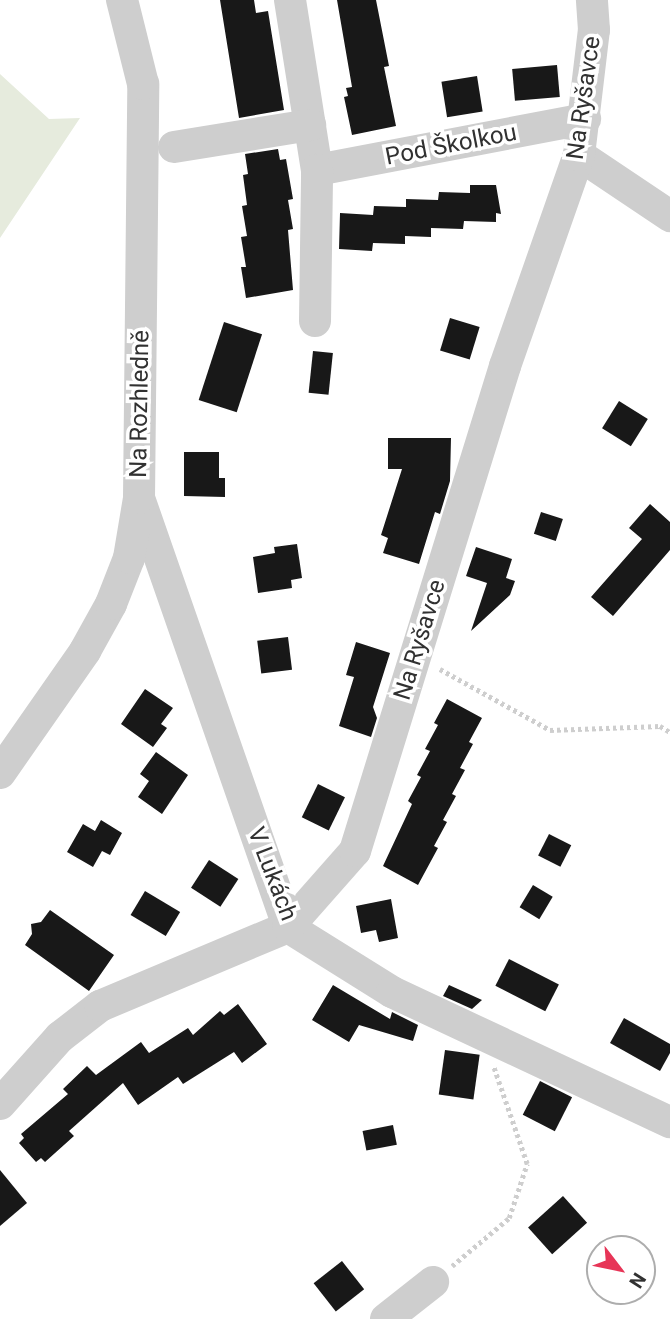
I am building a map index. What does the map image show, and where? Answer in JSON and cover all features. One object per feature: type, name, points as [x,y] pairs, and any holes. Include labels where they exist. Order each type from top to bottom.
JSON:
[{"type":"street","name":"Na Rozhledně","points":[[0,773],[85,651],[111,604],[129,558],[139,498],[143,84],[122,0]]},
{"type":"street","points":[[290,0],[317,170],[315,321]]},
{"type":"street","name":"Na Ryšavce","points":[[0,1104],[60,1037],[100,1006],[288,927],[355,851],[505,366],[579,155],[594,30],[592,0]]},
{"type":"street","name":"Pod Školkou","points":[[317,170],[585,119]]},
{"type":"street","points":[[174,147],[310,125]]},
{"type":"street","points":[[579,155],[670,216]]},
{"type":"street","name":"V Lukách","points":[[139,498],[288,927],[392,992],[670,1122]]},
{"type":"street","points":[[386,1319],[433,1282]]},
{"type":"path","points":[[415,655],[550,730],[660,726],[670,732]]},
{"type":"path","points":[[433,1282],[509,1219],[527,1164],[482,1035]]},
{"type":"shaded area","points":[[0,74],[49,119],[80,118],[0,238]]},
{"type":"building","points":[[220,0],[254,0],[256,13],[268,11],[284,110],[239,118]]},
{"type":"building","points":[[337,0],[376,0],[389,66],[384,67],[396,126],[352,135],[344,97],[348,96],[346,88],[352,87]]},
{"type":"building","points":[[557,65],[560,97],[515,101],[512,69]]},
{"type":"building","points":[[477,76],[483,112],[447,117],[441,82]]},
{"type":"building","points":[[278,149],[280,160],[286,159],[293,199],[288,200],[293,229],[288,230],[293,290],[246,298],[241,267],[246,267],[241,237],[247,236],[242,206],[247,205],[243,175],[248,174],[245,154]]},
{"type":"building","points":[[470,185],[496,185],[501,214],[496,213],[496,222],[464,221],[463,229],[431,228],[431,237],[405,236],[405,244],[373,243],[372,251],[339,249],[340,213],[373,215],[374,206],[406,207],[406,199],[438,200],[439,192],[470,193]]},
{"type":"building","points":[[450,318],[480,327],[470,360],[440,351]]},
{"type":"building","points":[[224,322],[262,334],[237,412],[199,400]]},
{"type":"building","points":[[313,351],[333,353],[329,395],[309,393]]},
{"type":"building","points":[[619,401],[648,419],[631,446],[602,428]]},
{"type":"building","points":[[388,438],[451,438],[450,481],[440,514],[435,512],[419,564],[383,553],[388,538],[381,535],[402,469],[388,469]]},
{"type":"building","points":[[184,452],[219,452],[219,478],[225,478],[225,497],[184,496]]},
{"type":"building","points":[[650,504],[670,522],[670,550],[613,616],[591,597],[642,539],[629,528]]},
{"type":"building","points":[[541,512],[563,519],[556,541],[534,534]]},
{"type":"building","points":[[297,544],[302,578],[291,580],[292,588],[258,593],[253,557],[275,553],[274,547]]},
{"type":"building","points":[[476,547],[512,559],[506,578],[515,581],[510,595],[471,631],[487,583],[466,576]]},
{"type":"building","points":[[288,637],[292,670],[261,674],[257,641]]},
{"type":"building","points":[[356,642],[390,653],[373,707],[377,718],[371,737],[339,726],[354,677],[346,675]]},
{"type":"building","points":[[145,689],[173,708],[161,724],[167,728],[153,747],[121,724]]},
{"type":"building","points":[[447,699],[482,718],[469,742],[473,744],[460,768],[465,770],[452,794],[456,796],[443,820],[447,822],[434,846],[438,848],[418,885],[383,866],[412,804],[408,801],[421,777],[417,775],[430,751],[425,749],[438,725],[434,723]]},
{"type":"building","points":[[156,752],[188,775],[162,814],[138,797],[149,781],[140,774]]},
{"type":"building","points":[[318,784],[345,797],[329,830],[302,817]]},
{"type":"building","points":[[101,820],[122,833],[110,855],[102,851],[93,867],[67,852],[83,824],[95,831]]},
{"type":"building","points":[[549,834],[571,845],[560,867],[538,855]]},
{"type":"building","points":[[209,860],[238,879],[220,907],[191,888]]},
{"type":"building","points":[[533,885],[553,897],[539,919],[520,907]]},
{"type":"building","points":[[145,891],[180,912],[166,936],[131,915]]},
{"type":"building","points":[[391,899],[398,938],[379,942],[376,930],[361,933],[356,906]]},
{"type":"building","points":[[50,910],[114,955],[89,991],[25,945],[32,934],[31,924],[41,922]]},
{"type":"building","points":[[509,959],[559,984],[545,1011],[495,986]]},
{"type":"building","points":[[333,985],[390,1019],[392,1012],[418,1025],[413,1041],[359,1025],[349,1042],[312,1020]]},
{"type":"building","points":[[449,985],[482,1000],[472,1009],[443,996]]},
{"type":"building","points":[[238,1004],[267,1044],[242,1063],[234,1052],[183,1084],[178,1077],[138,1105],[123,1083],[69,1131],[74,1136],[45,1162],[41,1158],[36,1162],[19,1143],[24,1138],[21,1134],[68,1094],[63,1089],[87,1066],[96,1075],[141,1042],[149,1053],[188,1028],[193,1035],[220,1011],[224,1015]]},
{"type":"building","points":[[624,1018],[670,1044],[670,1053],[660,1071],[610,1043]]},
{"type":"building","points":[[445,1050],[480,1055],[473,1099],[439,1095]]},
{"type":"building","points":[[540,1081],[572,1097],[555,1131],[523,1115]]},
{"type":"building","points":[[393,1125],[397,1145],[366,1151],[363,1131]]},
{"type":"building","points":[[0,1170],[27,1203],[0,1226]]},
{"type":"building","points":[[563,1196],[587,1223],[552,1254],[528,1227]]},
{"type":"building","points":[[342,1261],[364,1289],[336,1312],[314,1283]]}]
